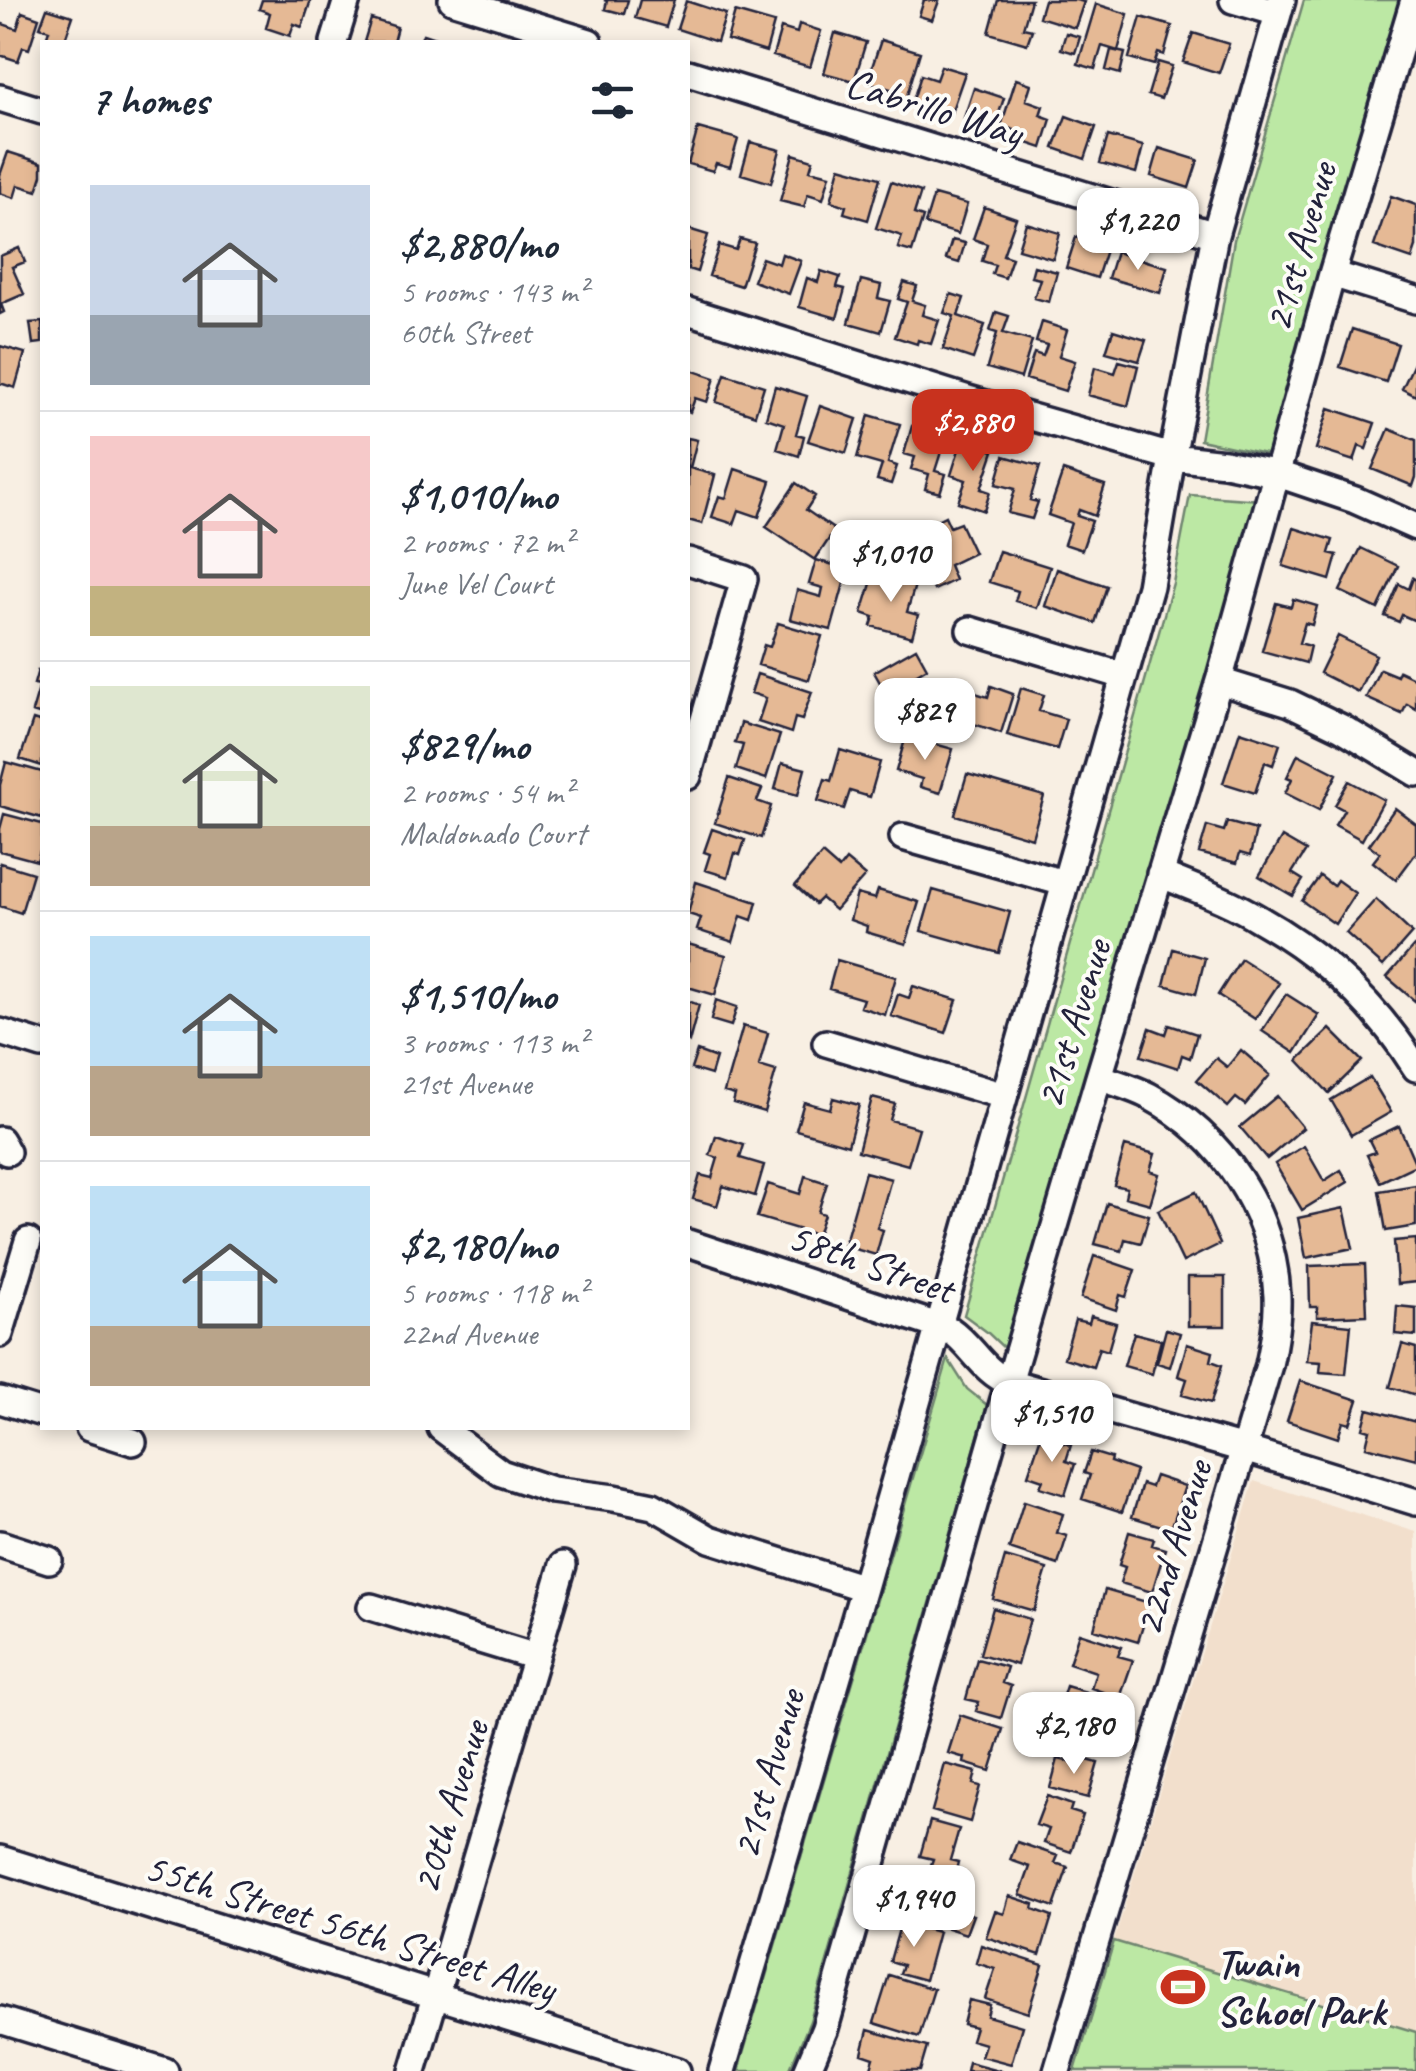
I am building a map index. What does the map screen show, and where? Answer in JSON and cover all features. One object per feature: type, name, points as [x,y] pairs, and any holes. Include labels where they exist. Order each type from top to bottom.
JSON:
[{"type":"street","points":[[335,40],[347,0]]},
{"type":"street","points":[[452,0],[582,40]]},
{"type":"street","points":[[1233,0],[1280,7]]},
{"type":"street","name":"21st Avenue","points":[[807,2071],[825,2028],[1009,1382],[1219,680],[1332,274],[1407,58],[1414,0]]},
{"type":"street","name":"21st Avenue","points":[[722,2071],[1150,586],[1215,236],[1280,7]]},
{"type":"street","name":"Cabrillo Way","points":[[690,74],[1215,236]]},
{"type":"street","points":[[0,98],[40,110]]},
{"type":"street","points":[[1332,274],[1416,300]]},
{"type":"street","points":[[690,312],[1172,458],[1278,474],[1416,526]]},
{"type":"street","points":[[690,562],[744,578],[690,769]]},
{"type":"street","points":[[970,630],[1124,676]]},
{"type":"street","points":[[1219,680],[1308,711],[1416,773]]},
{"type":"street","points":[[903,837],[1064,883]]},
{"type":"street","points":[[1160,874],[1257,917],[1334,971],[1368,1004],[1416,1068]]},
{"type":"street","points":[[0,1032],[40,1037]]},
{"type":"street","name":"21st Avenue","points":[[826,1044],[1004,1096]]},
{"type":"street","name":"22nd Avenue","points":[[1057,2071],[1276,1332],[1274,1265],[1266,1232],[1242,1181],[1222,1154],[1177,1113],[1146,1094],[1099,1077]]},
{"type":"street","points":[[0,1334],[28,1241]]},
{"type":"street","name":"58th Street","points":[[690,1244],[938,1325],[958,1336],[992,1374],[1009,1382],[1416,1502]]},
{"type":"street","points":[[0,1400],[40,1412]]},
{"type":"street","points":[[95,1430],[132,1442]]},
{"type":"street","points":[[445,1430],[500,1474],[552,1490],[652,1506],[710,1540],[864,1588]]},
{"type":"street","points":[[0,1544],[50,1560]]},
{"type":"street","name":"20th Avenue","points":[[413,2071],[563,1565]]},
{"type":"street","points":[[371,1607],[536,1657]]},
{"type":"street","name":"55th Street 56th Street Alley","points":[[0,1859],[678,2071]]},
{"type":"street","points":[[0,2020],[164,2071]]},
{"type":"shaded area","points":[[1254,1481],[1416,1532],[1416,2032],[1114,1941]]},
{"type":"green space","points":[[1304,0],[1402,0],[1270,455],[1200,440],[1234,240]]},
{"type":"green space","points":[[1190,495],[1261,500],[1008,1352],[964,1315],[1173,583]]},
{"type":"green space","points":[[948,1359],[967,1389],[987,1405],[810,2021],[789,2071],[738,2071]]},
{"type":"green space","name":"Twain School Park","points":[[1114,1941],[1416,2032],[1416,2071],[1075,2071]]},
{"type":"building","points":[[262,0],[311,0],[302,27],[294,24],[290,36],[266,28],[270,13],[259,9]]},
{"type":"building","points":[[604,0],[628,0],[624,14],[605,9]]},
{"type":"building","points":[[640,0],[674,0],[666,27],[635,18]]},
{"type":"building","points":[[924,0],[939,1],[932,20],[919,16]]},
{"type":"building","points":[[998,0],[1031,0],[1023,28],[1032,30],[1027,44],[989,33]]},
{"type":"building","points":[[1044,0],[1084,2],[1075,28],[1039,17]]},
{"type":"building","points":[[686,1],[726,14],[717,42],[677,29]]},
{"type":"building","points":[[1096,4],[1128,14],[1118,51],[1102,46],[1095,69],[1078,64]]},
{"type":"building","points":[[47,8],[73,16],[65,40],[46,40],[49,30],[40,27]]},
{"type":"building","points":[[22,12],[39,18],[29,49],[23,47],[18,61],[0,55],[0,23],[17,29]]},
{"type":"building","points":[[735,12],[774,23],[766,52],[727,40]]},
{"type":"building","points":[[1141,17],[1172,26],[1164,55],[1158,53],[1154,65],[1129,58]]},
{"type":"building","points":[[371,19],[397,27],[394,40],[365,40]]},
{"type":"building","points":[[799,24],[821,31],[810,67],[773,56],[781,28],[797,33]]},
{"type":"building","points":[[835,33],[866,42],[854,81],[824,73]]},
{"type":"building","points":[[1066,33],[1080,37],[1075,53],[1061,49]]},
{"type":"building","points":[[1193,33],[1229,44],[1219,73],[1183,62]]},
{"type":"building","points":[[881,40],[920,52],[905,102],[889,97],[891,89],[867,82]]},
{"type":"building","points":[[1111,50],[1125,53],[1120,74],[1106,70]]},
{"type":"building","points":[[1158,62],[1172,66],[1161,99],[1148,95]]},
{"type":"building","points":[[941,66],[965,73],[950,116],[912,103],[921,75],[936,80]]},
{"type":"building","points":[[1016,79],[1031,84],[1026,100],[1043,106],[1040,115],[1051,119],[1042,148],[1015,139],[1018,131],[1001,126]]},
{"type":"building","points":[[974,88],[1004,98],[994,129],[964,118]]},
{"type":"building","points":[[1066,116],[1096,127],[1085,159],[1054,148]]},
{"type":"building","points":[[698,128],[738,139],[730,167],[716,163],[713,171],[690,165]]},
{"type":"building","points":[[1108,136],[1143,146],[1136,173],[1100,163]]},
{"type":"building","points":[[750,142],[780,150],[771,183],[741,174]]},
{"type":"building","points":[[1159,148],[1198,160],[1189,188],[1151,176]]},
{"type":"building","points":[[8,152],[40,162],[37,191],[18,185],[14,198],[0,193],[0,175]]},
{"type":"building","points":[[793,154],[813,160],[810,170],[830,175],[823,199],[808,194],[804,207],[780,201]]},
{"type":"building","points":[[840,167],[880,178],[868,220],[844,213],[846,206],[831,201]]},
{"type":"building","points":[[891,182],[921,192],[914,214],[923,217],[912,252],[898,248],[902,236],[876,228]]},
{"type":"building","points":[[934,195],[967,204],[958,234],[925,224]]},
{"type":"building","points":[[1391,196],[1416,205],[1416,247],[1412,259],[1374,246]]},
{"type":"building","points":[[984,207],[1016,218],[1003,255],[1012,258],[1005,278],[992,274],[995,265],[982,261],[987,244],[973,239]]},
{"type":"building","points":[[1026,223],[1060,233],[1053,259],[1018,249]]},
{"type":"building","points":[[690,230],[708,235],[697,272],[690,270]]},
{"type":"building","points":[[1076,237],[1107,247],[1097,278],[1066,268]]},
{"type":"building","points":[[740,239],[755,243],[741,286],[709,276],[719,245],[736,250]]},
{"type":"building","points":[[952,240],[965,243],[959,263],[946,259]]},
{"type":"building","points":[[19,248],[25,262],[12,267],[24,294],[1,304],[4,312],[0,314],[0,256]]},
{"type":"building","points":[[1116,252],[1167,267],[1160,293],[1108,278]]},
{"type":"building","points":[[782,254],[801,261],[789,294],[753,281],[762,258],[779,264]]},
{"type":"building","points":[[1034,266],[1057,272],[1049,302],[1034,298],[1040,279],[1031,277]]},
{"type":"building","points":[[821,271],[840,277],[837,287],[845,289],[837,318],[799,307],[807,278],[818,282]]},
{"type":"building","points":[[861,280],[881,285],[878,298],[890,301],[881,332],[849,323]]},
{"type":"building","points":[[904,282],[917,286],[912,301],[925,305],[922,315],[939,320],[931,344],[895,337],[907,302],[898,299]]},
{"type":"building","points":[[951,294],[964,298],[958,316],[985,325],[973,359],[943,349],[954,316],[944,313]]},
{"type":"building","points":[[996,312],[1009,316],[1003,333],[1032,341],[1021,378],[987,368],[997,333],[990,331]]},
{"type":"building","points":[[40,322],[40,343],[33,344],[30,323]]},
{"type":"building","points":[[1042,322],[1067,330],[1059,356],[1075,361],[1065,391],[1026,379],[1034,353],[1043,356],[1047,345],[1036,342]]},
{"type":"building","points":[[1352,329],[1398,344],[1386,382],[1340,367]]},
{"type":"building","points":[[1113,330],[1146,340],[1139,361],[1106,352]]},
{"type":"building","points":[[0,346],[25,353],[15,388],[0,383]]},
{"type":"building","points":[[1416,359],[1416,396],[1402,389]]},
{"type":"building","points":[[1119,361],[1138,366],[1128,406],[1088,395],[1095,367],[1115,373]]},
{"type":"building","points":[[690,370],[715,378],[707,402],[695,398],[690,412]]},
{"type":"building","points":[[725,374],[764,386],[755,415],[716,402]]},
{"type":"building","points":[[775,386],[807,396],[796,434],[804,436],[799,456],[777,449],[784,424],[766,418]]},
{"type":"building","points":[[820,406],[857,419],[846,453],[808,441]]},
{"type":"building","points":[[1329,408],[1375,423],[1366,449],[1359,446],[1354,461],[1316,449]]},
{"type":"building","points":[[869,415],[900,424],[888,463],[897,466],[891,484],[877,480],[882,465],[857,458]]},
{"type":"building","points":[[912,426],[946,436],[935,471],[946,474],[940,493],[925,489],[929,474],[911,469],[915,457],[904,454]]},
{"type":"building","points":[[1389,429],[1416,440],[1413,486],[1372,469]]},
{"type":"building","points":[[690,438],[697,440],[690,468]]},
{"type":"building","points":[[962,440],[994,451],[981,489],[990,492],[984,511],[958,502],[966,480],[951,475]]},
{"type":"building","points":[[1004,456],[1040,466],[1030,500],[1038,502],[1032,519],[1008,513],[1015,489],[996,484]]},
{"type":"building","points":[[690,468],[715,475],[702,524],[690,521]]},
{"type":"building","points":[[735,469],[771,481],[759,517],[739,510],[734,524],[712,517],[719,496],[726,498]]},
{"type":"building","points":[[1063,471],[1105,485],[1095,516],[1079,510],[1077,516],[1092,521],[1082,550],[1064,544],[1071,523],[1048,515]]},
{"type":"building","points":[[796,483],[815,496],[806,510],[835,530],[815,560],[766,527]]},
{"type":"building","points":[[945,516],[950,527],[960,523],[974,553],[949,565],[955,580],[934,590],[913,547],[933,538],[927,525]]},
{"type":"building","points":[[1294,528],[1333,540],[1329,553],[1337,555],[1330,580],[1283,566]]},
{"type":"building","points":[[1361,548],[1398,566],[1378,609],[1340,591]]},
{"type":"building","points":[[999,551],[1050,567],[1037,608],[1015,601],[1018,591],[989,582]]},
{"type":"building","points":[[816,560],[848,569],[831,630],[790,619],[797,590],[821,597],[823,588],[809,584]]},
{"type":"building","points":[[1057,569],[1107,586],[1095,623],[1045,606]]},
{"type":"building","points":[[874,574],[915,585],[907,612],[918,615],[912,637],[871,626],[874,617],[862,613]]},
{"type":"building","points":[[1413,578],[1416,621],[1402,615],[1399,622],[1385,616],[1399,584],[1409,589]]},
{"type":"building","points":[[1293,599],[1317,606],[1312,625],[1305,623],[1299,643],[1310,646],[1306,663],[1262,651],[1276,603],[1291,607]]},
{"type":"building","points":[[778,623],[822,636],[809,680],[758,665],[764,645],[770,647]]},
{"type":"building","points":[[1338,636],[1376,655],[1358,692],[1320,673]]},
{"type":"building","points":[[916,648],[927,668],[912,677],[927,703],[900,718],[874,672]]},
{"type":"building","points":[[1380,669],[1397,676],[1399,671],[1416,679],[1416,709],[1407,704],[1402,714],[1366,698]]},
{"type":"building","points":[[757,674],[812,692],[802,720],[795,718],[791,733],[758,722],[766,698],[751,693]]},
{"type":"building","points":[[40,685],[40,714],[32,712]]},
{"type":"building","points":[[991,686],[1013,694],[1001,733],[950,716],[959,688],[988,697]]},
{"type":"building","points":[[1021,688],[1044,695],[1039,711],[1066,719],[1057,749],[1007,735]]},
{"type":"building","points":[[33,720],[40,722],[40,765],[20,759]]},
{"type":"building","points":[[741,723],[780,735],[766,779],[736,769],[743,745],[735,743]]},
{"type":"building","points":[[1240,731],[1280,744],[1273,765],[1265,762],[1255,793],[1223,783]]},
{"type":"building","points":[[906,736],[953,749],[940,793],[920,787],[922,779],[896,771]]},
{"type":"building","points":[[840,750],[880,762],[870,797],[850,791],[844,809],[818,801],[825,779],[831,781]]},
{"type":"building","points":[[1298,754],[1337,774],[1319,810],[1285,793],[1292,779],[1287,777]]},
{"type":"building","points":[[6,762],[40,771],[40,817],[0,806]]},
{"type":"building","points":[[782,763],[805,769],[798,795],[775,789]]},
{"type":"building","points":[[967,774],[1044,796],[1032,838],[955,815]]},
{"type":"building","points":[[729,778],[762,789],[757,801],[771,806],[761,838],[715,823]]},
{"type":"building","points":[[1349,781],[1384,800],[1362,840],[1335,825],[1344,810],[1335,805]]},
{"type":"building","points":[[1395,808],[1416,824],[1416,853],[1396,880],[1373,862],[1380,853],[1369,845]]},
{"type":"building","points":[[4,814],[40,823],[37,861],[0,851]]},
{"type":"building","points":[[1227,822],[1256,830],[1250,856],[1240,853],[1237,863],[1199,853],[1207,826],[1224,831]]},
{"type":"building","points":[[712,829],[745,840],[740,855],[735,853],[728,877],[705,870],[710,854],[704,852]]},
{"type":"building","points":[[1282,837],[1306,851],[1292,873],[1303,880],[1293,896],[1259,876]]},
{"type":"building","points":[[822,854],[839,869],[846,860],[865,876],[835,910],[821,898],[815,904],[795,886]]},
{"type":"building","points":[[0,863],[33,873],[21,913],[0,906]]},
{"type":"building","points":[[1320,876],[1333,886],[1337,880],[1355,893],[1335,924],[1302,901]]},
{"type":"building","points":[[696,882],[757,902],[752,920],[741,916],[733,942],[697,930],[701,918],[690,915]]},
{"type":"building","points":[[878,890],[919,902],[906,944],[866,932],[867,926],[850,920],[857,894],[875,899]]},
{"type":"building","points":[[933,890],[1010,912],[999,953],[921,931]]},
{"type":"building","points":[[1376,899],[1412,933],[1383,966],[1346,933]]},
{"type":"building","points":[[690,945],[726,955],[715,995],[690,988]]},
{"type":"building","points":[[1416,947],[1416,1002],[1387,977]]},
{"type":"building","points":[[1173,949],[1205,958],[1196,994],[1164,985]]},
{"type":"building","points":[[1241,959],[1279,983],[1255,1019],[1218,995]]},
{"type":"building","points":[[837,960],[896,977],[885,1015],[860,1007],[863,999],[829,989]]},
{"type":"building","points":[[913,986],[957,1000],[946,1033],[891,1016],[898,994],[909,998]]},
{"type":"building","points":[[1286,994],[1319,1015],[1295,1053],[1262,1031]]},
{"type":"building","points":[[716,1000],[737,1007],[731,1026],[711,1020]]},
{"type":"building","points":[[690,1002],[699,1005],[690,1038]]},
{"type":"building","points":[[1169,1025],[1197,1034],[1190,1058],[1182,1055],[1178,1068],[1141,1056],[1150,1028],[1166,1034]]},
{"type":"building","points":[[743,1026],[768,1033],[759,1066],[776,1071],[764,1112],[733,1103],[735,1095],[724,1092]]},
{"type":"building","points":[[1330,1029],[1362,1061],[1329,1093],[1298,1060]]},
{"type":"building","points":[[1241,1050],[1270,1075],[1245,1105],[1236,1098],[1228,1107],[1197,1080],[1216,1058],[1227,1067]]},
{"type":"building","points":[[697,1051],[716,1058],[711,1075],[691,1069]]},
{"type":"building","points":[[1370,1077],[1391,1112],[1351,1135],[1331,1100]]},
{"type":"building","points":[[1277,1096],[1303,1128],[1267,1159],[1240,1127]]},
{"type":"building","points":[[833,1098],[859,1105],[848,1145],[796,1130],[804,1102],[830,1109]]},
{"type":"building","points":[[872,1098],[895,1104],[890,1120],[919,1128],[908,1165],[858,1151]]},
{"type":"building","points":[[1399,1126],[1416,1165],[1380,1182],[1367,1155],[1375,1152],[1369,1140]]},
{"type":"building","points":[[716,1136],[744,1145],[740,1158],[764,1165],[755,1196],[723,1186],[717,1206],[693,1199],[700,1175],[712,1178],[718,1158],[710,1155]]},
{"type":"building","points":[[1125,1146],[1155,1154],[1150,1171],[1159,1174],[1150,1204],[1125,1197],[1127,1188],[1114,1185]]},
{"type":"building","points":[[1304,1146],[1324,1181],[1341,1170],[1348,1182],[1302,1210],[1275,1164]]},
{"type":"building","points":[[865,1172],[891,1179],[877,1228],[883,1230],[876,1255],[844,1246]]},
{"type":"building","points":[[805,1176],[827,1183],[818,1212],[824,1214],[817,1235],[757,1217],[768,1184],[800,1194]]},
{"type":"building","points":[[1416,1185],[1416,1226],[1386,1231],[1379,1191]]},
{"type":"building","points":[[1196,1192],[1220,1244],[1183,1262],[1158,1210]]},
{"type":"building","points":[[1107,1203],[1149,1215],[1141,1243],[1125,1239],[1122,1251],[1095,1244]]},
{"type":"building","points":[[1344,1208],[1353,1248],[1306,1258],[1298,1218]]},
{"type":"building","points":[[1416,1239],[1416,1282],[1397,1284],[1394,1241]]},
{"type":"building","points":[[1094,1256],[1135,1270],[1126,1297],[1120,1295],[1116,1310],[1081,1298]]},
{"type":"building","points":[[1365,1264],[1367,1315],[1317,1317],[1317,1307],[1310,1307],[1309,1266]]},
{"type":"building","points":[[1188,1277],[1225,1277],[1225,1326],[1188,1326]]},
{"type":"building","points":[[1397,1306],[1416,1308],[1416,1336],[1395,1334]]},
{"type":"building","points":[[1091,1316],[1116,1323],[1108,1351],[1099,1348],[1093,1367],[1064,1358],[1075,1320],[1089,1323]]},
{"type":"building","points":[[1312,1321],[1351,1325],[1346,1374],[1320,1372],[1321,1362],[1307,1361]]},
{"type":"building","points":[[1166,1329],[1180,1333],[1170,1367],[1157,1363]]},
{"type":"building","points":[[1134,1333],[1161,1340],[1152,1374],[1124,1366]]},
{"type":"building","points":[[1187,1344],[1213,1352],[1211,1361],[1222,1365],[1211,1403],[1182,1395],[1187,1379],[1178,1376]]},
{"type":"building","points":[[1402,1344],[1416,1348],[1416,1395],[1390,1387]]},
{"type":"building","points":[[1300,1381],[1358,1400],[1350,1424],[1343,1422],[1338,1438],[1287,1421]]},
{"type":"building","points":[[1368,1409],[1416,1422],[1416,1459],[1366,1446],[1370,1430],[1363,1428]]},
{"type":"building","points":[[1041,1436],[1071,1445],[1066,1461],[1075,1464],[1065,1495],[1040,1487],[1043,1480],[1028,1475]]},
{"type":"building","points":[[1091,1452],[1136,1471],[1122,1512],[1082,1499],[1090,1475],[1084,1473]]},
{"type":"building","points":[[1155,1476],[1185,1486],[1171,1529],[1132,1517],[1142,1484],[1151,1487]]},
{"type":"building","points":[[1024,1501],[1063,1514],[1057,1533],[1067,1536],[1058,1565],[1009,1549]]},
{"type":"building","points":[[1129,1532],[1154,1539],[1152,1545],[1165,1549],[1152,1592],[1120,1583],[1125,1567],[1119,1565]]},
{"type":"building","points":[[1005,1557],[1047,1569],[1034,1611],[993,1599]]},
{"type":"building","points":[[1105,1590],[1150,1603],[1138,1642],[1094,1629]]},
{"type":"building","points":[[993,1608],[1030,1619],[1017,1665],[980,1654]]},
{"type":"building","points":[[1079,1633],[1122,1647],[1118,1656],[1133,1660],[1120,1698],[1091,1688],[1096,1672],[1069,1663]]},
{"type":"building","points":[[977,1659],[1007,1667],[1002,1683],[1011,1686],[1001,1718],[976,1711],[979,1702],[966,1699]]},
{"type":"building","points":[[1066,1686],[1106,1698],[1103,1707],[1121,1712],[1108,1751],[1076,1740],[1081,1725],[1056,1717]]},
{"type":"building","points":[[960,1715],[1003,1729],[990,1771],[948,1753]]},
{"type":"building","points":[[1039,1732],[1064,1741],[1058,1758],[1033,1749]]},
{"type":"building","points":[[1077,1757],[1098,1763],[1088,1798],[1050,1788],[1058,1759],[1076,1763]]},
{"type":"building","points":[[945,1764],[976,1772],[973,1784],[980,1786],[970,1822],[932,1811]]},
{"type":"building","points":[[1047,1796],[1072,1805],[1070,1811],[1083,1815],[1071,1852],[1044,1843],[1049,1829],[1036,1825]]},
{"type":"building","points":[[930,1821],[959,1829],[950,1860],[958,1862],[955,1875],[930,1868],[933,1859],[920,1856]]},
{"type":"building","points":[[1017,1842],[1058,1856],[1055,1863],[1068,1867],[1054,1907],[1020,1895],[1030,1867],[1010,1860]]},
{"type":"building","points":[[914,1872],[955,1885],[951,1898],[964,1902],[960,1911],[973,1915],[966,1934],[901,1913]]},
{"type":"building","points":[[1009,1896],[1034,1904],[1033,1909],[1052,1916],[1040,1955],[986,1937],[995,1911],[1004,1914]]},
{"type":"building","points":[[901,1922],[938,1932],[925,1980],[900,1973],[903,1965],[890,1961]]},
{"type":"building","points":[[981,1945],[1043,1965],[1028,2013],[985,1999],[995,1969],[976,1963]]},
{"type":"building","points":[[889,1975],[934,1989],[919,2037],[874,2023]]},
{"type":"building","points":[[969,2000],[990,2005],[987,2016],[1022,2026],[1011,2064],[981,2056],[985,2044],[971,2040],[975,2027],[963,2024]]},
{"type":"building","points":[[868,2030],[927,2047],[920,2071],[870,2071],[874,2058],[862,2054]]},
{"type":"building","points":[[968,2062],[1002,2071],[966,2071]]},
{"type":"place","name":"Twain School Park","points":[[1183,1987]]}]
